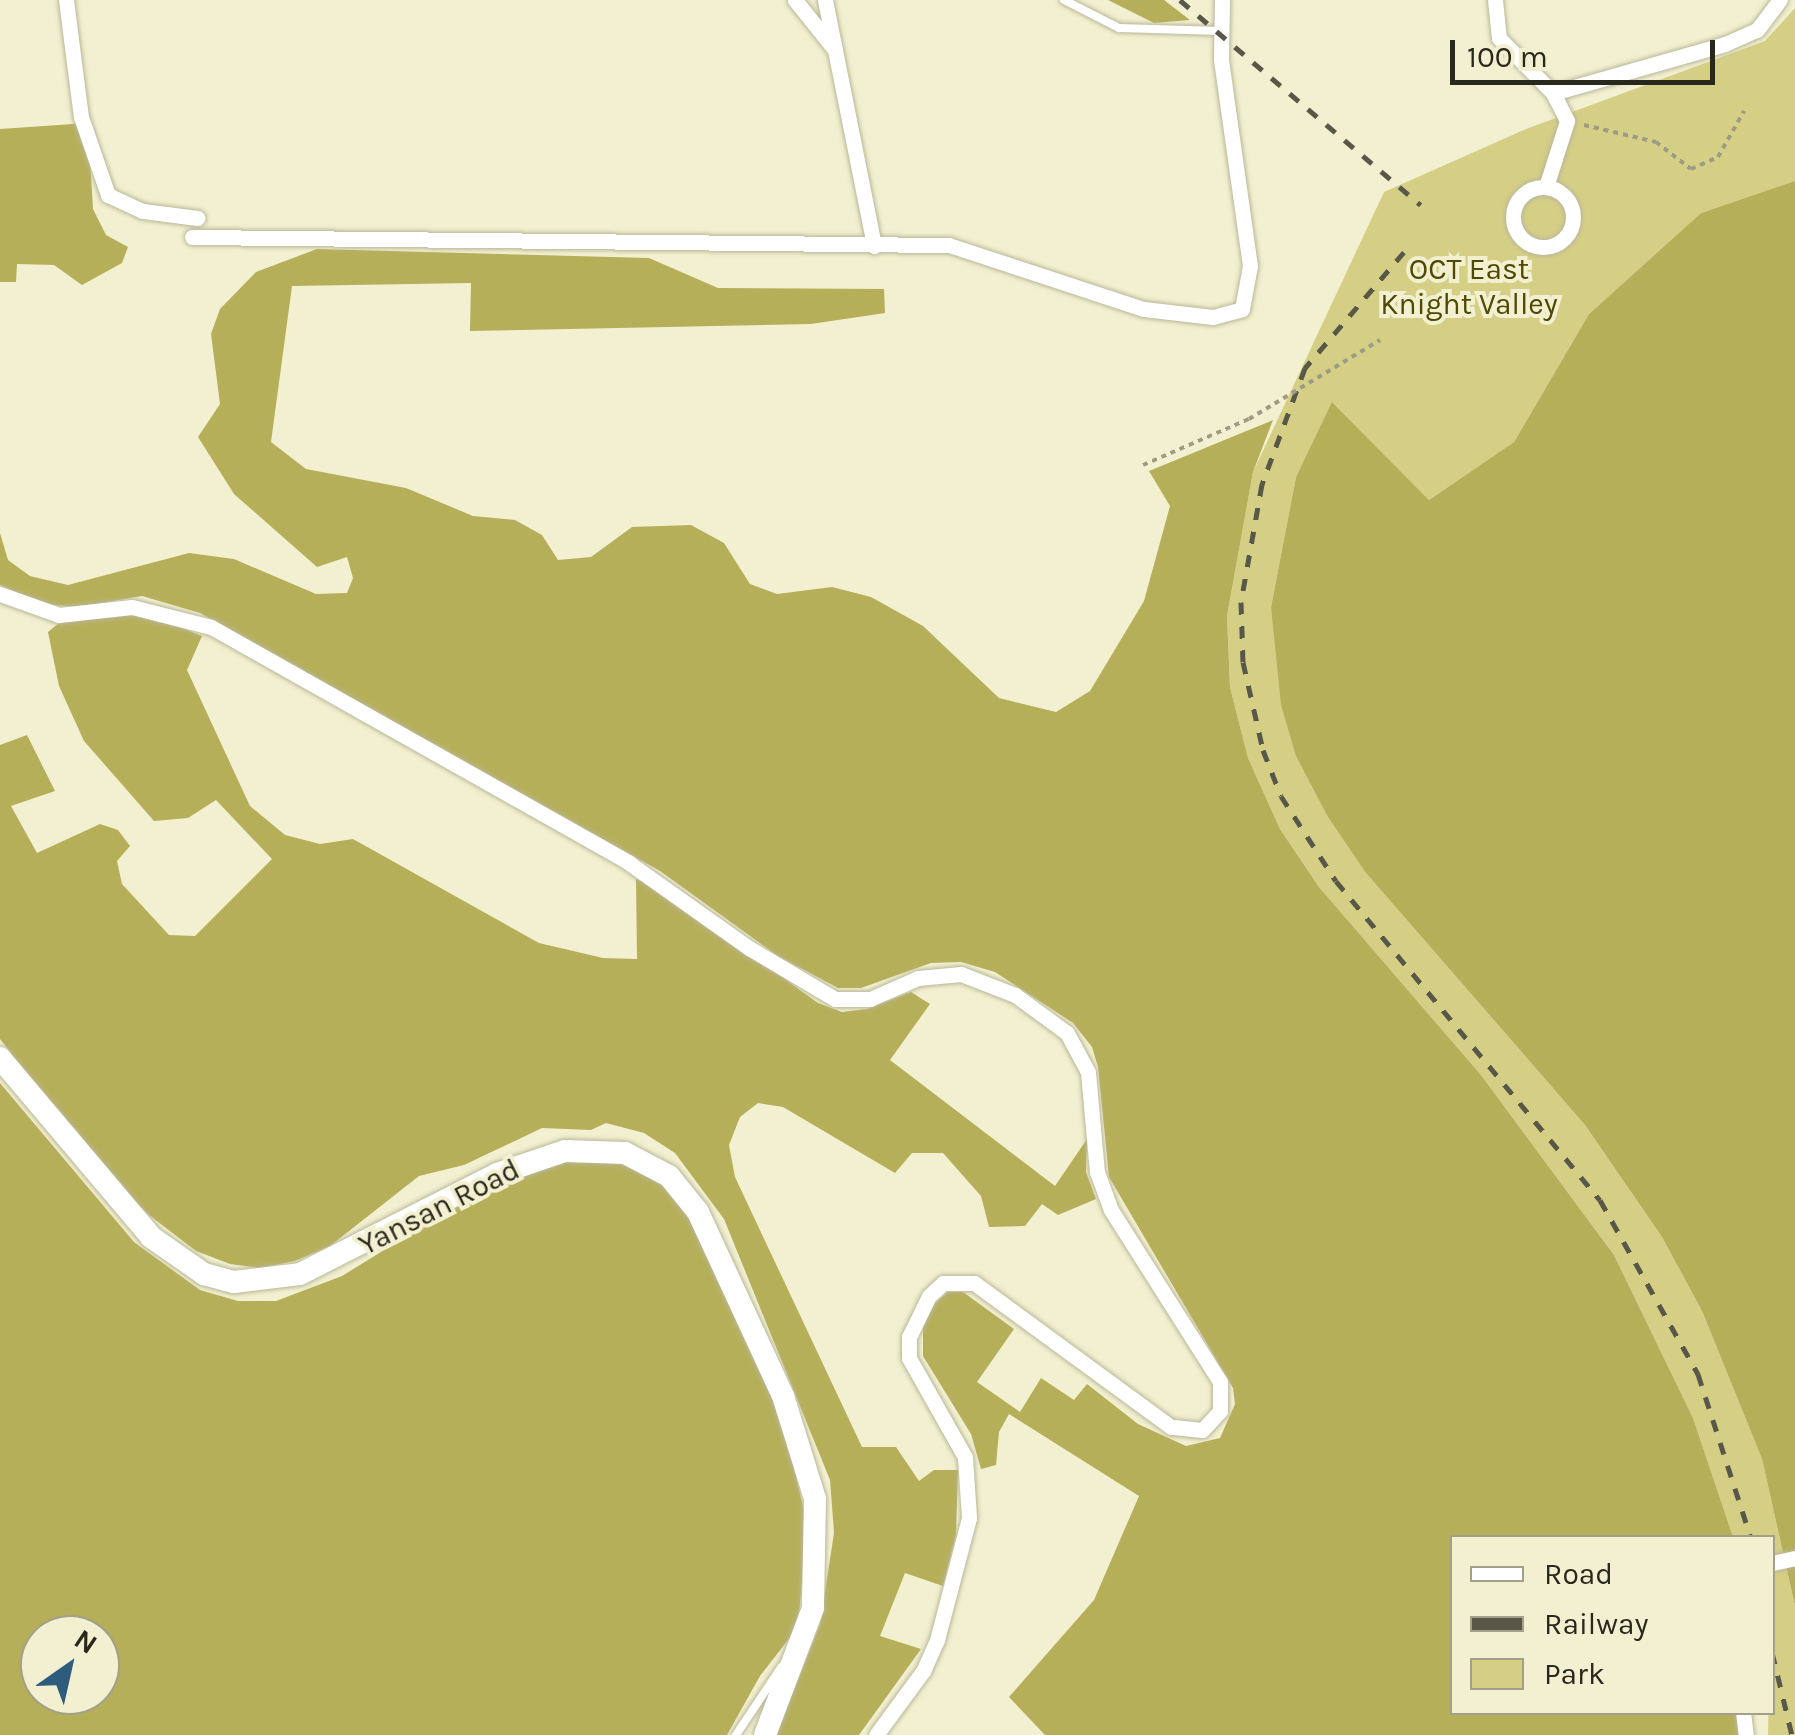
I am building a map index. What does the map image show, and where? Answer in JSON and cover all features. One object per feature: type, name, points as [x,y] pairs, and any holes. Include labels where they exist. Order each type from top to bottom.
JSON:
[{"type":"main road","name":"Yansan Road","points":[[0,1058],[150,1236],[204,1274],[234,1282],[300,1274],[497,1174],[565,1151],[616,1150],[661,1170],[698,1212],[797,1430],[818,1522],[816,1580],[804,1639],[765,1735]]},
{"type":"street","points":[[66,0],[81,117],[108,195],[143,211],[198,218]]},
{"type":"street","points":[[795,0],[835,50]]},
{"type":"street","points":[[825,0],[874,246]]},
{"type":"street","points":[[192,237],[949,245],[1179,316],[1242,309],[1250,266],[1220,30],[1222,0]]},
{"type":"street","points":[[1496,0],[1499,38],[1553,93],[1567,120],[1546,187]]},
{"type":"street","points":[[1553,93],[1725,44],[1757,30],[1780,0]]},
{"type":"street","points":[[0,594],[59,614],[132,607],[212,626],[629,862],[749,948],[835,998],[870,999],[918,978],[960,974],[1016,995],[1067,1033],[1088,1072],[1097,1172],[1112,1210],[1220,1382],[1220,1411],[1202,1430],[1171,1427],[974,1283],[959,1278],[929,1296],[910,1337],[909,1358],[965,1457],[969,1518],[937,1640],[923,1671],[876,1735]]},
{"type":"lane","points":[[1064,0],[1119,28],[1220,30]]},
{"type":"lane","points":[[736,1735],[804,1639]]},
{"type":"path","points":[[1567,120],[1656,142],[1691,168],[1718,156],[1744,111]]},
{"type":"path","points":[[1143,465],[1249,419],[1380,340]]},
{"type":"green space","name":"OCT East Knight Valley","points":[[1795,8],[1795,181],[1701,213],[1589,314],[1514,442],[1429,500],[1333,403],[1296,477],[1271,607],[1366,873],[1585,1125],[1662,1237],[1702,1311],[1762,1459],[1795,1606],[1795,1735],[1768,1735],[1768,1715],[1775,1715],[1775,1535],[1732,1535],[1693,1418],[1614,1255],[1481,1075],[1319,887],[1280,829],[1248,758],[1230,687],[1227,616],[1253,472],[1384,192],[1526,129],[1765,41]]},
{"type":"shaded area","points":[[1108,0],[1164,0],[1190,20],[1154,23]]},
{"type":"shaded area","points":[[88,123],[93,209],[106,235],[128,247],[122,263],[82,285],[54,265],[17,264],[16,282],[0,282],[0,129]]},
{"type":"shaded area","points":[[1795,181],[1795,1606],[1762,1459],[1702,1311],[1662,1237],[1585,1125],[1366,873],[1328,817],[1296,756],[1281,705],[1271,607],[1296,477],[1332,402],[1429,500],[1514,442],[1589,314],[1701,213]]},
{"type":"shaded area","points":[[317,249],[649,258],[718,288],[884,289],[885,313],[811,324],[470,331],[471,283],[292,286],[271,442],[306,469],[406,488],[473,516],[515,520],[542,535],[558,560],[591,557],[632,527],[691,525],[724,543],[750,584],[777,594],[832,587],[871,597],[923,626],[999,698],[1056,712],[1090,691],[1144,601],[1170,506],[1149,471],[1273,420],[1253,472],[1227,616],[1230,687],[1248,758],[1280,829],[1319,887],[1481,1075],[1614,1255],[1693,1418],[1732,1535],[1450,1535],[1450,1715],[1737,1715],[1741,1735],[1045,1735],[1009,1697],[1094,1600],[1139,1496],[1009,1414],[999,1432],[996,1465],[981,1469],[971,1434],[923,1356],[923,1326],[935,1303],[948,1292],[963,1292],[1014,1329],[977,1382],[1020,1412],[1041,1378],[1074,1400],[1087,1384],[1138,1424],[1186,1446],[1220,1438],[1235,1404],[1233,1388],[1109,1177],[1098,1067],[1092,1047],[1073,1023],[995,972],[961,962],[931,963],[861,988],[838,988],[778,956],[660,871],[200,613],[142,596],[78,607],[43,604],[0,585],[0,533],[8,560],[30,576],[68,585],[189,553],[234,559],[316,594],[347,593],[353,578],[347,557],[317,567],[234,494],[198,437],[220,404],[211,334],[220,309],[256,272]]},
{"type":"shaded area","points":[[146,614],[202,636],[187,670],[250,806],[285,835],[320,844],[353,839],[539,943],[603,958],[637,959],[636,879],[657,887],[818,1003],[842,1012],[867,1009],[911,992],[930,1004],[890,1060],[1055,1186],[1087,1139],[1086,1172],[1096,1199],[1058,1215],[1042,1204],[1025,1226],[989,1227],[981,1196],[943,1153],[912,1153],[895,1173],[783,1107],[758,1103],[740,1117],[729,1145],[735,1177],[862,1447],[896,1447],[919,1481],[934,1470],[958,1470],[956,1535],[943,1586],[905,1573],[880,1636],[921,1649],[859,1735],[776,1735],[820,1624],[834,1533],[830,1480],[724,1219],[675,1153],[644,1133],[606,1123],[591,1130],[542,1128],[464,1165],[419,1176],[330,1246],[295,1261],[260,1268],[230,1264],[196,1251],[149,1215],[97,1163],[0,1039],[0,745],[27,735],[55,791],[11,806],[37,853],[100,824],[118,830],[130,846],[117,861],[122,884],[169,935],[195,936],[272,859],[216,800],[188,818],[154,821],[84,741],[59,686],[48,632],[65,618]]},
{"type":"shaded area","points":[[0,1083],[134,1242],[200,1290],[238,1301],[276,1301],[342,1276],[504,1176],[597,1154],[657,1179],[683,1205],[780,1409],[807,1523],[798,1627],[760,1676],[727,1735],[0,1735]]},
{"type":"railway","points":[[1180,0],[1421,205]]},
{"type":"railway","points":[[1404,252],[1305,368],[1262,484],[1241,602],[1243,662],[1263,750],[1281,796],[1336,881],[1600,1200],[1698,1374],[1750,1535]]},
{"type":"railway","points":[[1775,1664],[1792,1735]]}]
